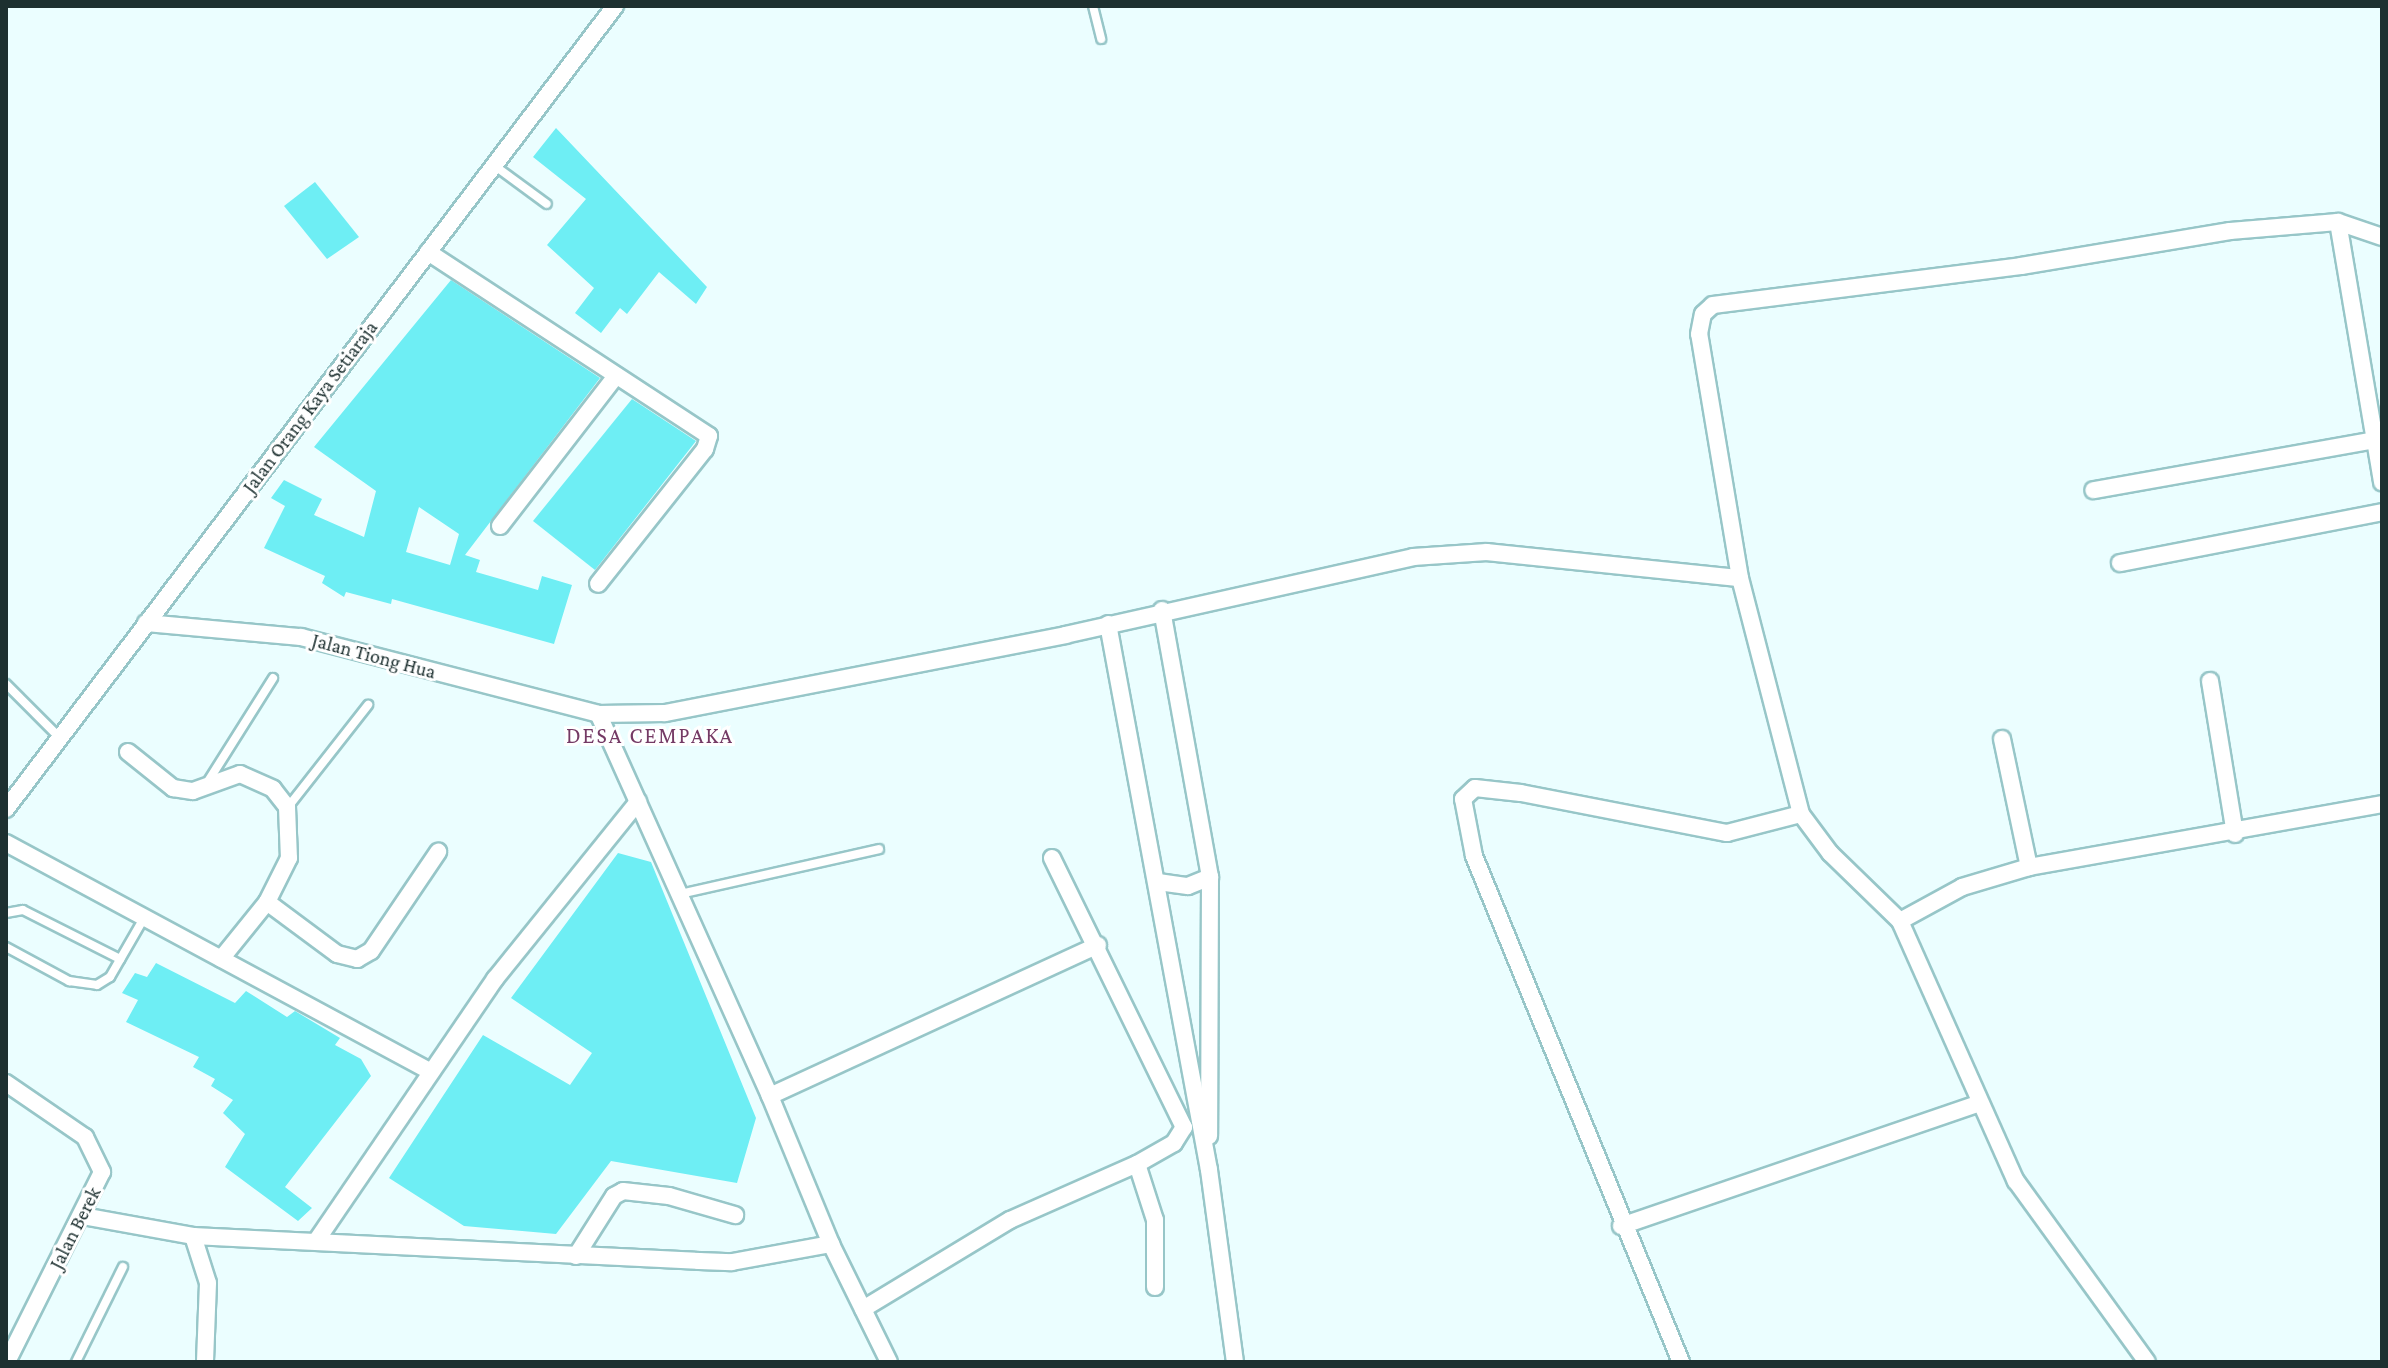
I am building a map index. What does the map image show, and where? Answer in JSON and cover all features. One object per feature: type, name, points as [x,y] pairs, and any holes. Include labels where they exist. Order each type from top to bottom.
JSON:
[{"type":"street","name":"Jalan Orang Kaya Setiaraja","points":[[6,809],[615,6]]},
{"type":"street","points":[[2147,1362],[2029,1205],[1978,1104],[1900,921],[1830,853],[1801,814],[1740,578],[1699,334],[1703,314],[1713,305],[2021,266],[2230,231],[2338,222],[2382,237]]},
{"type":"street","points":[[2338,222],[2382,482]]},
{"type":"street","points":[[428,252],[702,429],[709,441],[598,584]]},
{"type":"street","points":[[500,526],[616,376]]},
{"type":"street","points":[[2093,490],[2375,440]]},
{"type":"street","points":[[2120,563],[2382,512]]},
{"type":"street","name":"Jalan Tiong Hua","points":[[146,623],[301,637],[598,714],[665,713],[1454,551],[1740,578]]},
{"type":"street","points":[[1162,610],[1210,877],[1209,1170]]},
{"type":"street","points":[[1108,624],[1209,1170],[1235,1362]]},
{"type":"street","points":[[2210,681],[2235,834]]},
{"type":"street","points":[[598,714],[770,1096],[831,1244],[889,1362]]},
{"type":"street","points":[[2002,739],[2029,867]]},
{"type":"street","points":[[128,752],[173,788],[204,787],[240,774],[273,789],[287,807],[289,858],[267,902],[221,959]]},
{"type":"street","points":[[1681,1362],[1621,1226],[1468,840],[1461,809],[1464,793],[1475,788],[1521,793],[1727,833],[1801,814]]},
{"type":"street","points":[[317,1240],[429,1071],[495,979],[638,802]]},
{"type":"street","points":[[1900,921],[1962,887],[2029,867],[2235,834],[2382,804]]},
{"type":"street","points":[[6,843],[429,1071]]},
{"type":"street","points":[[267,902],[337,954],[357,959],[371,951],[438,852]]},
{"type":"street","points":[[863,1309],[1010,1220],[1137,1164],[1174,1143],[1184,1127],[1098,945],[1052,858]]},
{"type":"street","points":[[1158,882],[1188,886],[1210,877]]},
{"type":"street","points":[[770,1096],[1098,945]]},
{"type":"street","name":"Jalan Berek","points":[[6,1083],[95,1148],[102,1172],[83,1216],[7,1362]]},
{"type":"street","points":[[1621,1226],[1978,1104]]},
{"type":"street","points":[[1137,1164],[1155,1220],[1155,1287]]},
{"type":"street","points":[[576,1256],[614,1196],[623,1191],[669,1196],[735,1215]]},
{"type":"street","points":[[83,1216],[193,1236],[732,1262],[831,1244]]},
{"type":"street","points":[[193,1236],[208,1283],[205,1362]]},
{"type":"lane","points":[[1093,6],[1101,39]]},
{"type":"lane","points":[[495,166],[547,204]]},
{"type":"lane","points":[[204,787],[273,678]]},
{"type":"lane","points":[[6,684],[60,738]]},
{"type":"lane","points":[[287,807],[368,705]]},
{"type":"lane","points":[[679,895],[879,849]]},
{"type":"lane","points":[[6,913],[23,910],[120,959]]},
{"type":"lane","points":[[6,947],[61,978],[87,985],[105,982],[145,917]]},
{"type":"lane","points":[[76,1362],[123,1267]]},
{"type":"building","points":[[556,128],[707,287],[696,304],[659,272],[627,314],[620,308],[601,333],[575,313],[594,288],[547,245],[586,199],[533,157]]},
{"type":"building","points":[[315,182],[359,237],[327,259],[284,206]]},
{"type":"building","points":[[451,280],[600,378],[465,555],[480,560],[476,572],[538,590],[542,576],[572,585],[554,644],[392,599],[391,604],[346,592],[344,597],[322,583],[325,576],[264,548],[285,506],[271,498],[284,480],[322,499],[314,515],[364,537],[376,491],[314,447]],"holes":[[[419,507],[459,534],[450,565],[406,552]]]},
{"type":"building","points":[[632,399],[696,441],[595,570],[533,521]]},
{"type":"building","points":[[618,853],[651,862],[756,1118],[737,1183],[611,1161],[556,1234],[464,1226],[389,1178],[483,1035],[570,1085],[592,1053],[511,998]]},
{"type":"building","points":[[156,963],[235,1003],[246,991],[287,1017],[295,1011],[340,1038],[335,1045],[361,1059],[371,1076],[285,1187],[312,1208],[298,1221],[225,1167],[245,1134],[223,1113],[233,1100],[211,1086],[215,1079],[193,1067],[199,1057],[126,1022],[138,1000],[122,993],[135,973],[147,977]]},
{"type":"district","name":"DESA CEMPAKA","points":[[650,736]]}]
